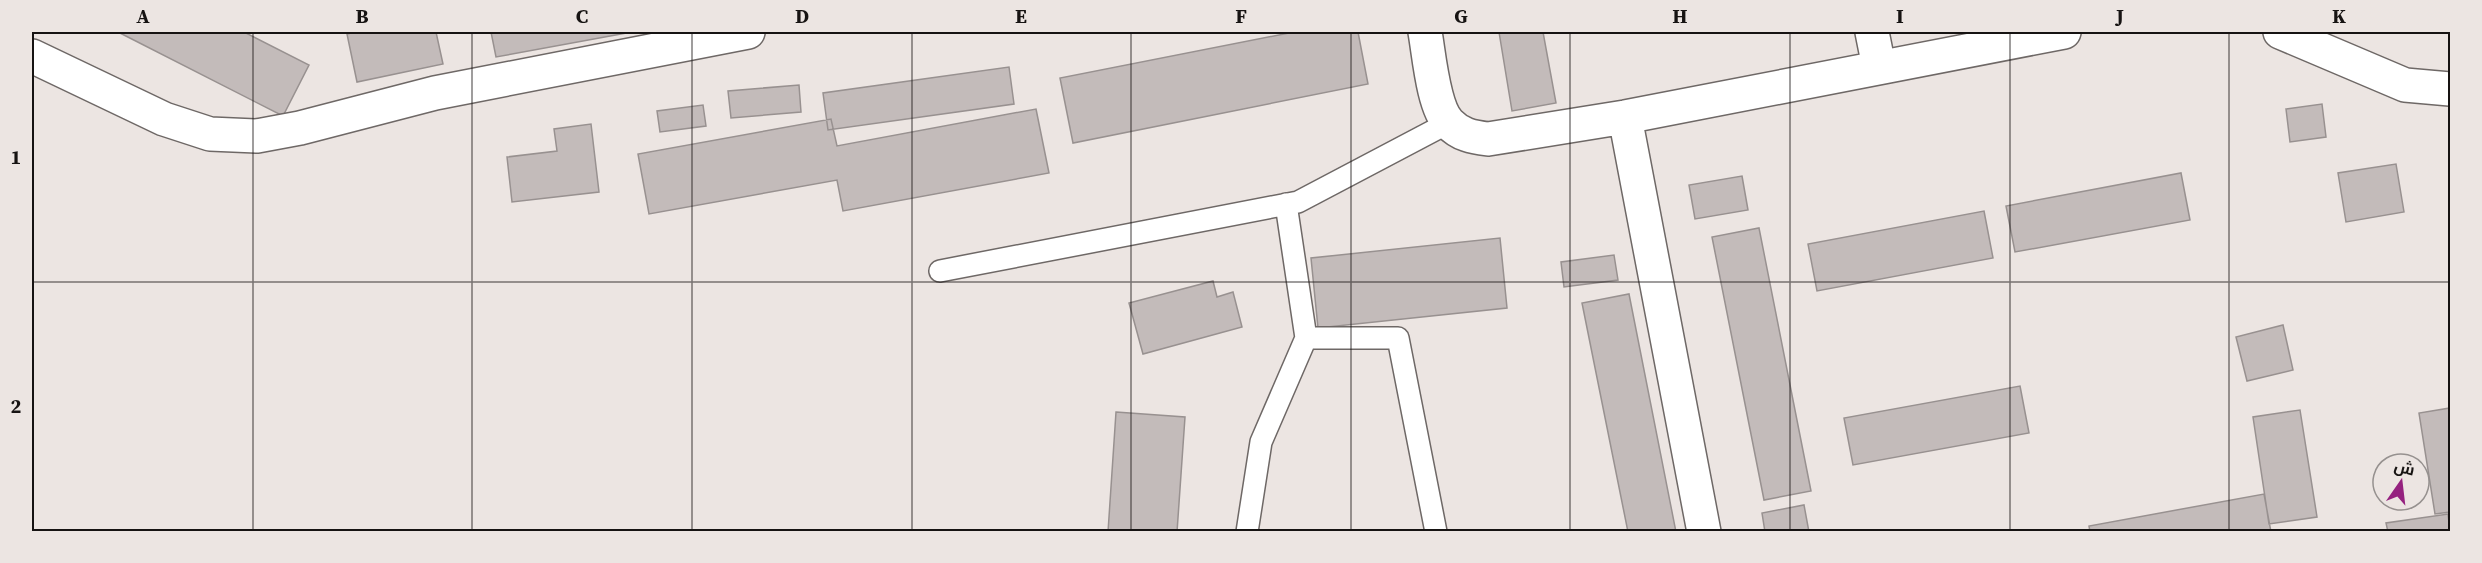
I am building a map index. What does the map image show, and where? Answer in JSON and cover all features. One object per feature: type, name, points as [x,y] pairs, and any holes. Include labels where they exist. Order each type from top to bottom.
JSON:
[{"type":"street","points":[[32,56],[164,119],[210,134],[257,136],[300,128],[435,93],[748,32]]},
{"type":"street","points":[[1425,32],[1439,104],[1448,123],[1467,136],[1488,139],[1625,117],[2064,32]]},
{"type":"street","points":[[1872,32],[1879,67]]},
{"type":"street","points":[[2280,32],[2405,85],[2451,89]]},
{"type":"street","points":[[1625,117],[1704,531]]},
{"type":"lane","points":[[940,271],[1298,202],[1448,123]]},
{"type":"lane","points":[[1247,531],[1261,442],[1306,338],[1286,204]]},
{"type":"lane","points":[[1306,338],[1398,338],[1436,531]]},
{"type":"building","points":[[118,32],[244,32],[309,65],[283,116]]},
{"type":"building","points":[[436,32],[443,64],[357,82],[347,34]]},
{"type":"building","points":[[491,32],[632,32],[496,57]]},
{"type":"building","points":[[1294,32],[1358,32],[1368,84],[1073,143],[1060,78]]},
{"type":"building","points":[[1499,32],[1543,32],[1556,103],[1512,111]]},
{"type":"building","points":[[1009,67],[1014,104],[828,130],[823,93]]},
{"type":"building","points":[[799,85],[801,112],[731,118],[728,91]]},
{"type":"building","points":[[2322,104],[2326,137],[2290,142],[2286,109]]},
{"type":"building","points":[[703,105],[706,126],[660,132],[657,111]]},
{"type":"building","points":[[1036,109],[1049,173],[843,211],[837,180],[649,214],[638,154],[831,119],[837,146]]},
{"type":"building","points":[[591,124],[599,192],[512,202],[507,157],[557,151],[554,129]]},
{"type":"building","points":[[2396,164],[2404,212],[2346,222],[2338,173]]},
{"type":"building","points":[[2181,173],[2190,220],[2015,252],[2006,206]]},
{"type":"building","points":[[1742,176],[1748,210],[1695,219],[1689,185]]},
{"type":"building","points":[[1984,211],[1993,258],[1817,291],[1808,244]]},
{"type":"building","points":[[1759,228],[1811,491],[1764,500],[1712,237]]},
{"type":"building","points":[[1500,238],[1507,308],[1318,328],[1311,258]]},
{"type":"building","points":[[1614,255],[1618,280],[1564,287],[1561,262]]},
{"type":"building","points":[[1213,281],[1217,297],[1233,292],[1242,327],[1143,354],[1129,303]]},
{"type":"building","points":[[1629,294],[1676,532],[1628,532],[1582,303]]},
{"type":"building","points":[[2283,325],[2293,370],[2247,381],[2236,337]]},
{"type":"building","points":[[2020,386],[2029,433],[1853,465],[1844,418]]},
{"type":"building","points":[[2450,408],[2450,512],[2435,514],[2431,489],[2431,452],[2425,452],[2419,413]]},
{"type":"building","points":[[2300,410],[2317,517],[2269,524],[2253,417]]},
{"type":"building","points":[[1116,412],[1185,417],[1177,532],[1108,532]]},
{"type":"building","points":[[2264,494],[2271,532],[2090,532],[2089,526]]},
{"type":"building","points":[[1804,505],[1809,532],[1765,532],[1762,513]]},
{"type":"building","points":[[2448,514],[2450,532],[2388,532],[2386,523]]}]
